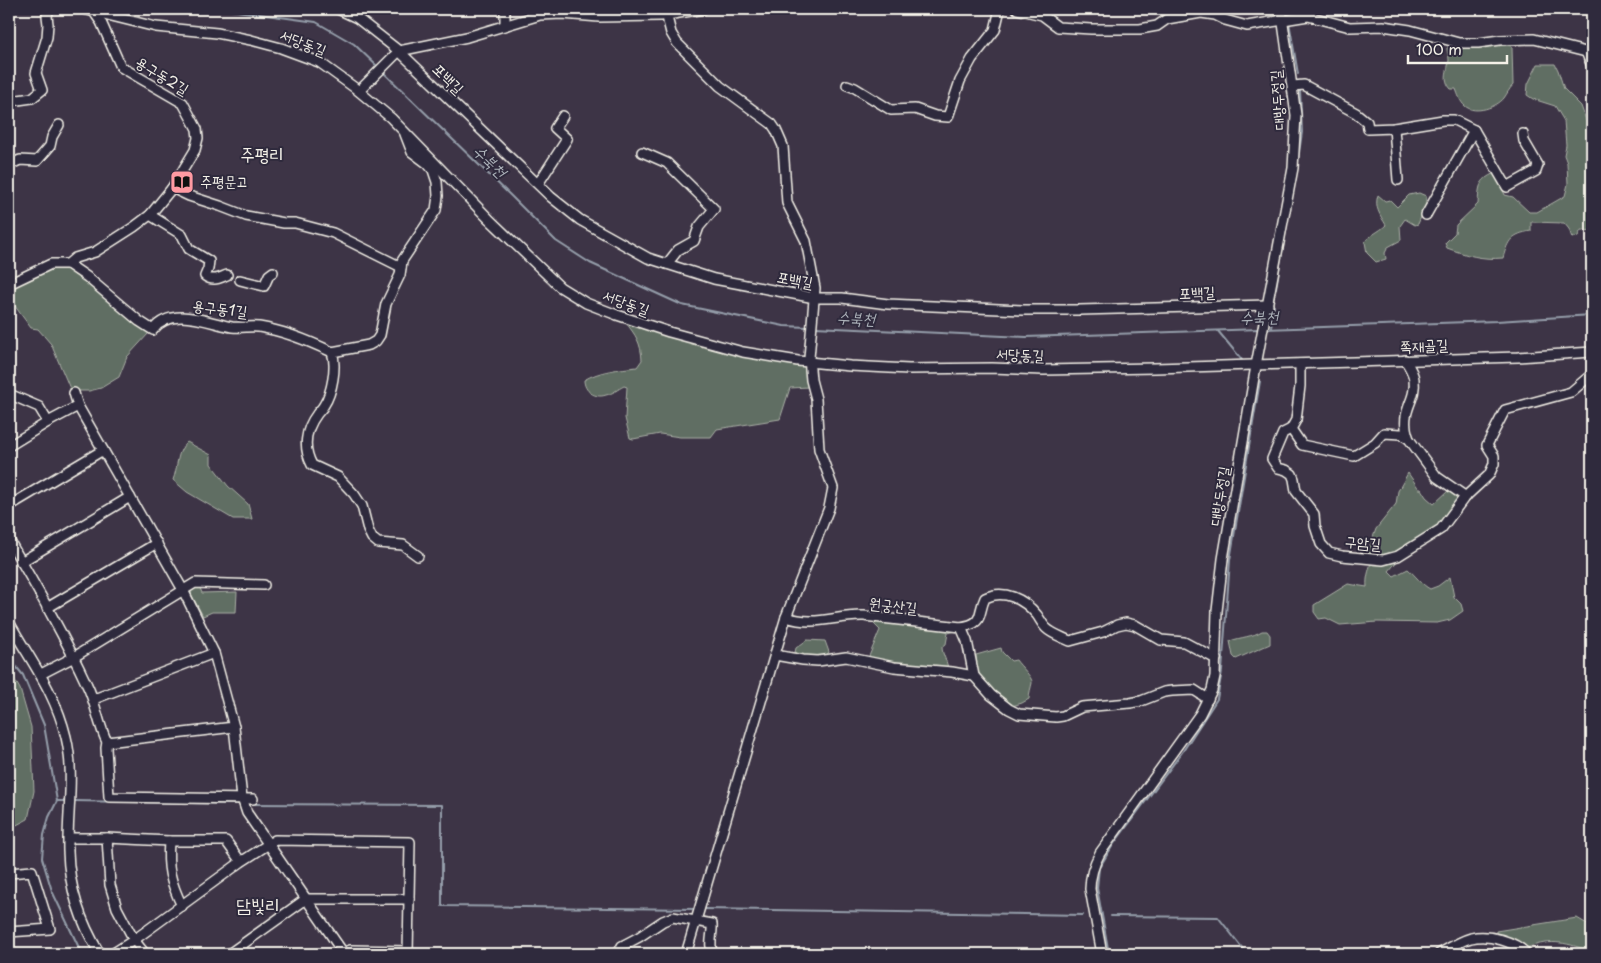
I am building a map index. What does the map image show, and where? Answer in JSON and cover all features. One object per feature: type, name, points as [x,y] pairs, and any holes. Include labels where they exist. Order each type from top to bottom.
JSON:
[{"type":"street","points":[[18,100],[32,98],[42,90],[36,73],[47,37],[47,16],[50,9]]},
{"type":"street","name":"서당동길","points":[[84,9],[156,27],[217,33],[251,40],[320,62],[360,91],[391,118],[560,287],[586,303],[638,323],[742,352],[909,369],[992,368],[1043,370],[1256,363]]},
{"type":"street","points":[[338,9],[363,22],[397,52],[360,91]]},
{"type":"street","points":[[505,9],[505,26]]},
{"type":"street","name":"포백길","points":[[397,52],[467,37],[549,14],[599,17],[703,9]]},
{"type":"street","points":[[846,85],[855,88],[893,111],[915,108],[935,116],[948,118],[960,81],[972,59],[995,30],[1000,9]]},
{"type":"street","points":[[1019,9],[1042,15],[1058,27],[1092,29],[1140,29],[1157,26],[1166,19],[1201,13],[1215,15],[1230,22],[1247,26],[1308,16],[1350,26],[1383,26],[1410,30],[1459,43],[1534,39],[1589,51],[1592,66]]},
{"type":"street","name":"대방두정길","points":[[1102,954],[1090,889],[1090,879],[1095,862],[1200,714],[1208,699],[1216,676],[1217,611],[1223,559],[1256,363],[1292,168],[1296,115],[1281,9]]},
{"type":"street","name":"용구동2길","points":[[9,284],[51,264],[68,264],[75,258],[95,252],[150,215],[172,188],[195,150],[198,138],[197,129],[183,103],[121,68],[101,22],[94,12]]},
{"type":"street","points":[[665,12],[673,38],[720,86],[766,118],[776,130],[782,146],[787,203],[806,241],[815,288],[809,360],[811,380],[816,399],[819,449],[833,488],[828,508],[786,617],[686,954]]},
{"type":"street","name":"포백길","points":[[397,52],[551,197],[580,220],[648,258],[714,279],[814,300],[842,298],[888,304],[1022,310],[1268,305]]},
{"type":"street","points":[[1293,86],[1304,85],[1356,113],[1368,122],[1368,130],[1454,120],[1474,130],[1507,188],[1536,171],[1538,164],[1524,141],[1523,134]]},
{"type":"street","points":[[538,184],[567,138],[556,128],[563,116]]},
{"type":"street","points":[[9,165],[20,160],[37,161],[50,146],[52,137],[59,125]]},
{"type":"street","points":[[1394,128],[1398,180]]},
{"type":"street","points":[[1426,216],[1474,130]]},
{"type":"street","points":[[405,134],[412,152],[433,170],[437,182],[436,210],[406,254],[400,268],[400,275],[386,304],[380,335],[376,341],[360,348],[332,352],[334,371],[331,389],[324,406],[317,414],[307,434],[307,455],[312,465],[338,477],[354,494],[362,506],[372,538],[378,543],[403,546],[418,556]]},
{"type":"street","points":[[642,152],[667,163],[714,209],[699,227],[694,241],[678,250],[668,264]]},
{"type":"street","points":[[172,188],[246,216],[284,223],[295,223],[333,233],[364,247],[400,268]]},
{"type":"street","name":"용구동1길","points":[[150,215],[182,235],[189,249],[209,261],[205,276],[213,280],[227,275]]},
{"type":"street","name":"용구동1길","points":[[68,264],[153,330],[156,325],[170,318],[201,318],[233,327],[260,328],[275,331],[293,336],[332,352]]},
{"type":"street","name":"용구동1길","points":[[240,280],[264,286],[269,275],[274,272]]},
{"type":"street","name":"쪽재골길","points":[[1256,363],[1300,364],[1518,357],[1592,352]]},
{"type":"street","points":[[1405,360],[1414,380],[1412,397],[1405,416],[1405,428],[1409,439],[1437,477],[1466,497]]},
{"type":"street","name":"구암길","points":[[1300,364],[1300,386],[1296,420],[1291,429],[1283,433],[1272,459],[1278,468],[1292,474],[1296,492],[1314,514],[1315,526],[1321,544],[1329,553],[1383,560],[1398,556],[1441,528],[1466,497],[1489,475],[1494,464],[1494,456],[1487,445],[1505,410],[1571,392],[1592,374]]},
{"type":"street","points":[[74,393],[78,406],[183,590],[214,653],[234,727],[242,798],[247,813],[268,844],[306,899],[343,954],[350,950],[408,953],[410,842],[275,840],[268,844],[241,862],[182,906],[112,954]]},
{"type":"street","points":[[9,394],[39,407],[48,422]]},
{"type":"street","points":[[9,446],[78,406]]},
{"type":"street","points":[[1291,429],[1302,445],[1354,456],[1375,443],[1384,433],[1401,434],[1409,439]]},
{"type":"street","points":[[9,506],[104,450]]},
{"type":"street","points":[[21,562],[130,497]]},
{"type":"street","points":[[9,540],[74,657],[94,699],[103,734],[108,742]]},
{"type":"street","points":[[47,608],[157,543]]},
{"type":"street","points":[[41,674],[74,657],[195,583],[264,584]]},
{"type":"street","points":[[1208,699],[1194,690],[1172,691],[1130,703],[1082,707],[1063,716],[1019,714],[991,695],[974,676],[967,642],[961,627],[979,620],[985,598],[990,596],[1012,596],[1026,603],[1045,627],[1070,641],[1103,632],[1126,622],[1161,640],[1184,642],[1216,659]]},
{"type":"street","name":"원궁산길","points":[[786,617],[813,622],[848,616],[864,616],[961,627]]},
{"type":"street","points":[[9,622],[41,674],[54,701],[66,738],[70,773],[68,838],[70,867],[77,906],[87,934],[100,954]]},
{"type":"street","points":[[94,699],[214,653]]},
{"type":"street","points":[[775,655],[818,661],[846,657],[894,667],[952,672],[974,676]]},
{"type":"street","points":[[108,742],[234,727]]},
{"type":"street","points":[[108,742],[106,748],[110,797],[253,798]]},
{"type":"street","points":[[68,838],[168,841],[226,840],[241,862]]},
{"type":"street","points":[[107,838],[110,885],[117,908],[134,940],[145,954]]},
{"type":"street","points":[[168,841],[168,860],[172,886],[182,906]]},
{"type":"street","points":[[9,873],[32,871],[50,929],[9,932]]},
{"type":"street","points":[[229,954],[306,899],[409,899]]},
{"type":"street","points":[[618,954],[622,946],[663,921],[672,917],[698,914],[712,924],[713,932],[710,948],[713,954]]},
{"type":"street","points":[[1439,954],[1465,940],[1479,937],[1511,943],[1527,954]]},
{"type":"green space","points":[[1510,44],[1512,48],[1513,85],[1501,101],[1491,107],[1480,110],[1469,109],[1460,100],[1456,89],[1451,89],[1448,85],[1446,75],[1449,60],[1447,48],[1472,48]]},
{"type":"green space","points":[[1538,64],[1555,64],[1564,89],[1581,106],[1586,120],[1592,129],[1592,231],[1581,230],[1578,236],[1572,238],[1569,229],[1564,223],[1531,222],[1531,231],[1515,236],[1509,242],[1503,258],[1474,256],[1447,248],[1445,243],[1455,233],[1456,225],[1478,204],[1480,185],[1485,179],[1495,173],[1505,195],[1513,197],[1529,212],[1537,212],[1565,196],[1568,184],[1567,163],[1564,155],[1566,145],[1564,121],[1555,106],[1533,99],[1527,95],[1528,84]]},
{"type":"green space","points":[[1419,193],[1426,196],[1426,205],[1418,224],[1415,225],[1405,219],[1400,226],[1401,240],[1388,247],[1385,253],[1386,259],[1376,262],[1367,253],[1365,242],[1386,225],[1377,207],[1378,195],[1385,201],[1390,200],[1397,207],[1409,195]]},
{"type":"green space","points":[[56,264],[91,283],[149,333],[127,357],[119,377],[101,388],[89,391],[71,391],[51,344],[38,329],[31,328],[9,298],[9,288]]},
{"type":"green space","points":[[625,322],[747,356],[804,366],[808,371],[809,387],[790,388],[780,419],[717,429],[711,437],[680,437],[660,434],[630,438],[625,418],[627,387],[624,386],[613,393],[598,396],[588,391],[584,384],[584,380],[603,372],[637,367],[642,360],[637,339]]},
{"type":"green space","points":[[187,442],[211,455],[211,464],[228,486],[248,504],[252,519],[233,519],[187,492],[173,480],[179,455]]},
{"type":"green space","points":[[1408,473],[1419,489],[1434,504],[1449,490],[1459,496],[1441,526],[1398,560],[1389,571],[1394,576],[1408,569],[1430,589],[1438,586],[1450,577],[1454,597],[1461,604],[1463,611],[1450,620],[1437,623],[1377,622],[1340,625],[1326,618],[1319,619],[1314,612],[1314,605],[1348,584],[1367,587],[1367,577],[1371,562],[1366,557],[1376,529],[1396,504],[1398,491]]},
{"type":"green space","points":[[200,588],[202,593],[237,592],[236,612],[212,612],[203,616],[191,594],[192,589]]},
{"type":"green space","points":[[872,622],[957,629],[948,633],[946,644],[942,647],[948,670],[867,661],[880,630]]},
{"type":"green space","points":[[1267,631],[1270,635],[1270,644],[1236,659],[1233,656],[1230,641]]},
{"type":"green space","points":[[807,640],[825,641],[829,652],[825,657],[794,657],[796,648]]},
{"type":"green space","points":[[1001,648],[1002,652],[1011,661],[1016,660],[1032,681],[1029,699],[1012,706],[1002,701],[977,677],[976,655]]},
{"type":"green space","points":[[9,670],[20,689],[31,727],[34,791],[28,819],[9,829]]},
{"type":"green space","points":[[1577,918],[1592,927],[1592,952],[1575,946],[1552,942],[1527,948],[1496,936],[1496,931]]},
{"type":"waterway","name":"수북천","points":[[223,9],[316,22],[354,44],[379,68]]},
{"type":"waterway","points":[[1289,22],[1298,74]]},
{"type":"waterway","name":"수북천","points":[[382,71],[556,241],[590,263],[682,305],[784,326],[808,327]]},
{"type":"waterway","points":[[1298,160],[1302,132],[1300,91]]},
{"type":"waterway","points":[[1276,288],[1289,212]]},
{"type":"waterway","points":[[1271,328],[1274,306]]},
{"type":"waterway","name":"수북천","points":[[1265,329],[1497,321],[1592,315]]},
{"type":"waterway","name":"수북천","points":[[815,327],[1026,337],[1260,329]]},
{"type":"waterway","points":[[1218,331],[1242,360]]},
{"type":"waterway","points":[[1109,954],[1097,888],[1099,868],[1113,845],[1183,751],[1217,699],[1222,671],[1230,560],[1260,381]]},
{"type":"waterway","points":[[9,658],[23,675],[44,725],[57,801],[49,817],[44,835],[42,858],[52,891],[82,954]]},
{"type":"waterway","points":[[57,801],[66,801]]},
{"type":"waterway","points":[[74,801],[241,804]]},
{"type":"waterway","points":[[249,804],[442,805],[442,906],[696,909]]},
{"type":"waterway","points":[[703,909],[1083,915]]},
{"type":"waterway","points":[[1111,916],[1218,917],[1247,954]]},
{"type":"place","name":"주평문고","points":[[182,182]]},
{"type":"district","name":"주평리","points":[[262,155]]},
{"type":"district","name":"담빛리","points":[[258,906]]}]
